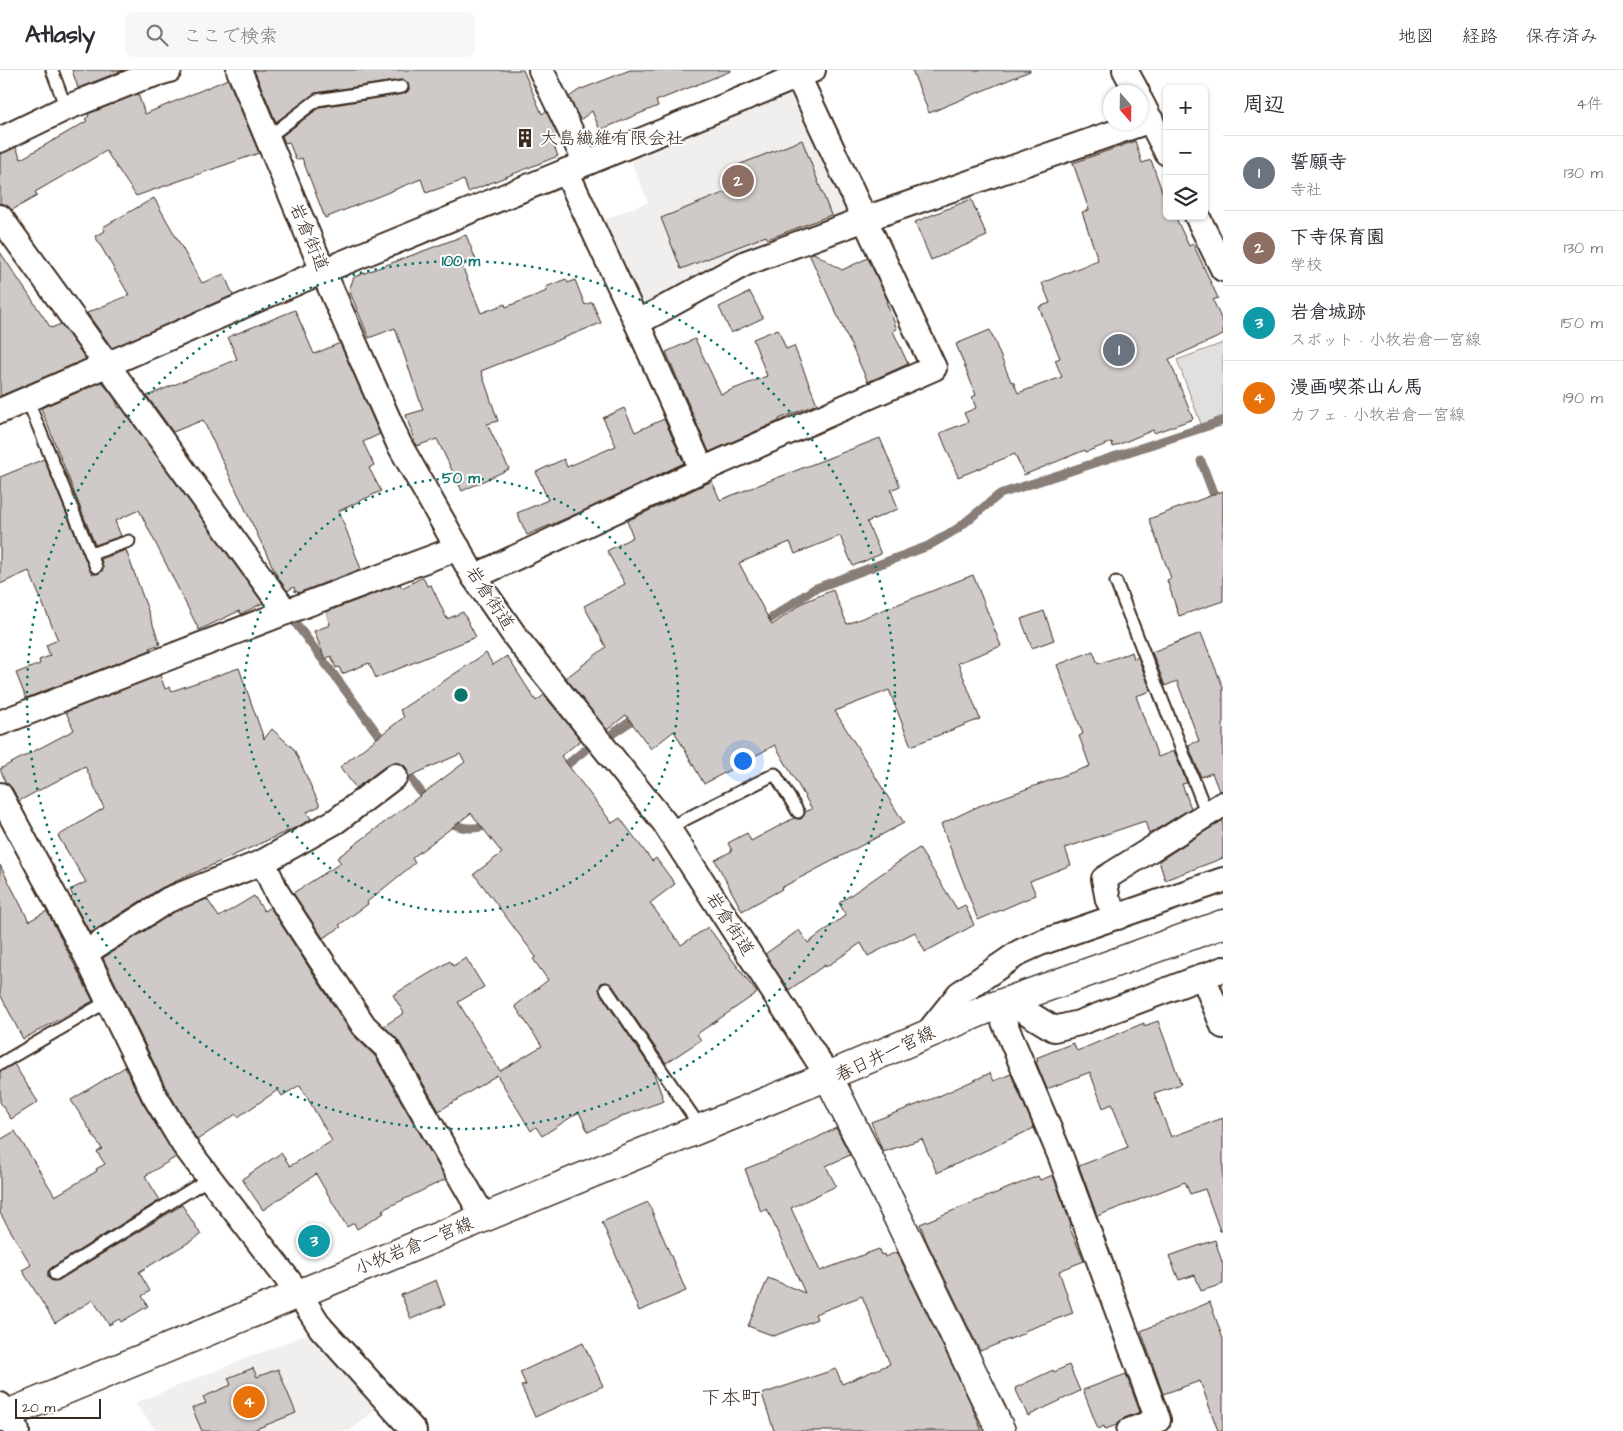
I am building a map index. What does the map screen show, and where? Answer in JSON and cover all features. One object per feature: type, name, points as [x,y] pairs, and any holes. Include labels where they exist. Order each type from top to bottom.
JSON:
[{"type":"main road","name":"春日井一宮線","points":[[1001,1431],[828,1076],[1002,1003],[1223,924]]},
{"type":"main road","name":"小牧岩倉一宮線","points":[[6,1417],[828,1076]]},
{"type":"street","points":[[0,140],[66,108],[140,79],[169,70]]},
{"type":"street","name":"岩倉街道","points":[[239,70],[323,271],[399,444],[474,576],[517,639],[668,828],[828,1076]]},
{"type":"street","points":[[541,70],[576,167],[637,323],[702,470]]},
{"type":"street","points":[[1125,70],[1133,85]]},
{"type":"street","points":[[0,411],[323,271],[806,73],[865,219],[934,368],[702,470],[474,576]]},
{"type":"street","points":[[1148,114],[1163,145]]},
{"type":"street","points":[[637,323],[746,262],[865,219],[1103,127]]},
{"type":"street","points":[[0,217],[286,612]]},
{"type":"street","points":[[1200,220],[1223,269]]},
{"type":"street","points":[[0,723],[286,612],[458,548]]},
{"type":"street","points":[[85,953],[168,900],[263,862],[336,821],[396,776]]},
{"type":"street","points":[[0,794],[85,953],[154,1095],[184,1145],[299,1294],[320,1328],[414,1431]]},
{"type":"street","points":[[1118,917],[1108,900],[1104,878],[1215,809]]},
{"type":"street","points":[[263,862],[278,893],[364,1026],[386,1047],[484,1218]]},
{"type":"street","points":[[927,1034],[959,994],[1020,952],[1040,943],[1223,880]]},
{"type":"street","points":[[1002,1003],[1054,1029],[1079,1023],[1213,972],[1223,1026]]},
{"type":"street","points":[[1002,1003],[1158,1420],[1129,1431]]},
{"type":"lane","points":[[52,70],[66,108]]},
{"type":"lane","points":[[267,138],[317,100],[402,87]]},
{"type":"lane","points":[[27,399],[96,567]]},
{"type":"lane","points":[[90,554],[129,541]]},
{"type":"lane","points":[[1116,582],[1215,809]]},
{"type":"lane","points":[[668,828],[775,774],[798,812]]},
{"type":"lane","points":[[606,989],[701,1128]]},
{"type":"lane","points":[[0,1064],[108,1000]]},
{"type":"lane","points":[[55,1274],[210,1178]]},
{"type":"shaded area","points":[[788,93],[797,98],[848,209],[845,217],[652,303],[638,302],[601,221],[648,202],[631,161]]},
{"type":"shaded area","points":[[1223,343],[1223,416],[1201,424],[1177,360]]},
{"type":"shaded area","points":[[312,1332],[375,1410],[350,1431],[156,1431],[135,1403]]},
{"type":"building","points":[[72,70],[124,70],[78,88]]},
{"type":"building","points":[[254,70],[523,70],[542,114],[546,111],[558,136],[552,141],[558,156],[468,192],[464,180],[426,193],[421,179],[325,218],[302,158],[296,160],[289,142],[285,143],[282,136],[320,107],[403,94],[409,90],[408,83],[401,80],[315,93],[276,122]]},
{"type":"building","points":[[630,70],[731,71],[656,101],[658,106],[600,130],[592,111],[580,120],[569,97],[579,90]]},
{"type":"building","points":[[912,70],[1030,70],[1030,71],[929,113]]},
{"type":"building","points":[[228,79],[259,153],[136,196],[106,151],[35,192],[37,196],[12,210],[0,203],[0,154],[16,147],[21,159],[87,121],[85,119],[89,116],[88,114],[138,94],[145,114]]},
{"type":"building","points":[[802,140],[831,215],[768,239],[766,236],[681,269],[661,218],[736,188],[728,169]]},
{"type":"building","points":[[1135,141],[1142,163],[1151,160],[1163,194],[1163,220],[1177,220],[1189,246],[1193,244],[1218,298],[1213,300],[1223,323],[1223,335],[1169,359],[1193,419],[1154,433],[1153,430],[1113,447],[1112,442],[1086,452],[1085,450],[1024,475],[1015,454],[958,477],[940,433],[968,422],[964,413],[976,408],[972,397],[976,395],[956,344],[990,330],[1011,382],[1013,381],[1018,393],[1062,377],[1055,360],[1060,358],[1039,307],[1050,303],[1042,283],[1098,260],[1082,212],[1089,210],[1073,163]]},
{"type":"building","points":[[154,198],[202,283],[224,274],[233,295],[112,348],[87,313],[129,295],[95,236],[105,231],[103,227]]},
{"type":"building","points":[[971,199],[987,236],[931,260],[915,222]]},
{"type":"building","points":[[466,235],[476,260],[462,266],[481,313],[505,304],[506,307],[547,291],[546,287],[566,279],[568,283],[575,280],[585,305],[592,302],[601,323],[481,371],[498,421],[487,424],[509,469],[462,491],[437,439],[416,446],[406,415],[423,410],[395,328],[369,338],[349,290],[354,277]]},
{"type":"building","points":[[0,252],[51,328],[61,324],[86,359],[0,396]]},
{"type":"building","points":[[814,253],[842,270],[868,258],[888,301],[886,302],[897,329],[893,331],[908,364],[868,382],[809,254]]},
{"type":"building","points":[[750,292],[763,318],[731,333],[719,307]]},
{"type":"building","points":[[295,310],[314,354],[340,343],[380,434],[363,442],[374,465],[369,468],[381,491],[339,511],[361,569],[298,593],[297,591],[295,592],[294,587],[287,591],[277,576],[203,420],[173,432],[147,396],[237,359],[228,337]]},
{"type":"building","points":[[778,329],[786,349],[794,346],[817,404],[779,419],[779,421],[709,452],[666,352],[695,339],[721,394],[767,376],[753,339]]},
{"type":"building","points":[[102,382],[115,399],[119,408],[121,407],[263,603],[241,614],[239,611],[199,630],[139,510],[115,521],[121,536],[95,545],[41,408]]},
{"type":"building","points":[[624,408],[635,432],[664,419],[684,463],[583,511],[527,535],[517,513],[548,500],[536,472],[564,459],[567,467],[616,446],[603,418]]},
{"type":"building","points":[[880,438],[900,486],[891,490],[898,509],[867,522],[881,554],[853,566],[840,536],[795,554],[790,542],[739,563],[772,625],[804,602],[833,590],[847,624],[973,575],[1001,646],[958,663],[980,719],[911,746],[889,690],[835,711],[904,823],[781,888],[742,911],[715,860],[732,851],[728,843],[747,833],[751,841],[794,818],[801,819],[805,812],[812,809],[775,745],[704,784],[674,731],[651,749],[626,715],[607,730],[566,678],[606,647],[584,606],[625,584],[607,551],[633,537],[627,521],[712,481],[720,500]]},
{"type":"building","points":[[44,459],[91,573],[95,574],[102,571],[101,559],[126,550],[160,644],[150,648],[151,650],[26,698],[16,673],[40,664],[39,660],[50,656],[46,645],[58,640],[29,571],[0,584],[0,477]]},
{"type":"building","points":[[1223,491],[1223,601],[1179,616],[1167,580],[1171,578],[1149,519]]},
{"type":"building","points":[[423,577],[427,586],[431,585],[447,619],[463,612],[476,637],[376,678],[369,663],[342,674],[339,667],[336,668],[331,656],[325,659],[314,631],[330,625],[326,612],[400,584],[402,588]]},
{"type":"building","points":[[1044,611],[1054,640],[1032,648],[1021,619]]},
{"type":"building","points":[[1201,633],[1223,687],[1223,790],[1219,791],[1212,773],[1201,777],[1188,745],[1199,741],[1177,681],[1165,686],[1152,652]]},
{"type":"building","points":[[1093,651],[1098,664],[1132,652],[1134,659],[1138,657],[1151,691],[1136,696],[1158,757],[1174,751],[1187,783],[1182,784],[1191,808],[1149,834],[1145,821],[1065,848],[1071,865],[1030,881],[1036,895],[978,920],[941,824],[979,806],[1090,766],[1079,736],[1083,734],[1057,665]]},
{"type":"building","points":[[486,653],[493,665],[507,656],[536,701],[544,695],[581,740],[561,756],[612,823],[620,818],[652,861],[656,858],[675,884],[650,903],[681,945],[708,927],[757,993],[697,1034],[701,1040],[666,1063],[612,985],[606,982],[601,983],[600,993],[653,1071],[664,1101],[622,1116],[588,1132],[579,1112],[542,1136],[536,1127],[531,1131],[497,1075],[439,1111],[398,1040],[384,1026],[404,1013],[393,995],[450,961],[453,966],[466,958],[484,987],[458,1002],[500,1071],[542,1046],[515,1006],[548,980],[533,959],[536,957],[474,874],[502,853],[471,813],[412,858],[415,863],[367,902],[368,904],[339,925],[341,927],[323,938],[293,893],[341,863],[337,858],[465,762],[460,754],[408,777],[406,767],[400,763],[393,762],[356,788],[340,767],[404,717],[400,710]]},
{"type":"building","points":[[239,668],[264,739],[272,729],[294,749],[320,806],[307,812],[311,819],[299,826],[161,888],[90,933],[71,898],[73,896],[70,890],[86,882],[58,836],[104,808],[85,766],[19,801],[12,788],[6,783],[0,769],[74,730],[66,712],[160,675],[165,689],[170,687],[172,691]]},
{"type":"building","points":[[1223,820],[1223,858],[1165,880],[1159,861]]},
{"type":"building","points":[[919,848],[957,909],[965,905],[974,925],[925,952],[915,932],[868,956],[861,943],[789,990],[765,954],[799,930],[808,943],[846,915],[839,903]]},
{"type":"building","points":[[0,865],[29,921],[47,911],[93,1001],[23,1039],[0,994]]},
{"type":"building","points":[[254,896],[264,911],[270,907],[352,1034],[375,1056],[446,1179],[382,1210],[384,1213],[357,1229],[354,1223],[347,1227],[316,1174],[263,1210],[242,1179],[281,1153],[290,1166],[332,1141],[300,1085],[282,1096],[278,1090],[238,1117],[236,1114],[197,1140],[166,1088],[103,958],[174,912],[207,899],[219,917]]},
{"type":"building","points":[[1158,1021],[1181,1084],[1154,1093],[1171,1137],[1223,1118],[1223,1231],[1220,1231],[1205,1189],[1190,1194],[1185,1182],[1097,1216],[1079,1166],[1128,1147],[1112,1104],[1103,1108],[1090,1072],[1047,1089],[1036,1062],[1038,1061],[1036,1058],[1073,1043],[1077,1051],[1144,1023],[1144,1026]]},
{"type":"building","points":[[14,1064],[38,1102],[11,1119],[0,1102],[0,1071]]},
{"type":"building","points":[[125,1067],[142,1102],[176,1157],[145,1176],[160,1200],[51,1268],[48,1271],[48,1278],[52,1281],[59,1280],[182,1205],[201,1235],[139,1272],[150,1291],[142,1296],[148,1306],[121,1322],[119,1319],[109,1325],[93,1300],[55,1323],[22,1270],[31,1265],[0,1213],[0,1140],[15,1131],[55,1196],[97,1171],[96,1169],[105,1164],[97,1152],[102,1149],[71,1100]]},
{"type":"building","points":[[990,1073],[994,1081],[1011,1074],[1034,1128],[937,1173],[922,1139],[883,1152],[871,1122],[937,1097]]},
{"type":"building","points":[[836,1128],[850,1155],[826,1166],[836,1186],[791,1208],[820,1271],[879,1249],[881,1255],[884,1254],[885,1257],[897,1252],[970,1402],[982,1431],[774,1431],[762,1394],[836,1369],[842,1384],[890,1364],[862,1296],[815,1314],[817,1319],[774,1336],[748,1326],[768,1278],[805,1293],[767,1209],[761,1212],[745,1169],[791,1151]]},
{"type":"building","points":[[1053,1175],[1071,1225],[1069,1226],[1084,1261],[1059,1271],[1073,1313],[1024,1331],[1025,1333],[980,1351],[920,1224],[1038,1176],[1040,1180]]},
{"type":"building","points":[[648,1202],[686,1291],[639,1311],[602,1222]]},
{"type":"building","points":[[1215,1240],[1223,1265],[1223,1284],[1201,1291],[1195,1275],[1179,1280],[1169,1256]]},
{"type":"building","points":[[436,1280],[445,1305],[411,1319],[401,1295]]},
{"type":"building","points":[[1210,1302],[1223,1339],[1223,1431],[1218,1431],[1200,1381],[1163,1394],[1141,1331]]},
{"type":"building","points":[[583,1343],[603,1386],[535,1417],[521,1386],[526,1385],[520,1372]]},
{"type":"building","points":[[1069,1365],[1080,1391],[1028,1416],[1015,1388],[1053,1370],[1054,1372]]},
{"type":"building","points":[[253,1368],[257,1377],[278,1369],[296,1413],[251,1431],[202,1431],[192,1408],[206,1403],[203,1397],[231,1385],[228,1378]]},
{"type":"building","points":[[1126,1374],[1140,1412],[1124,1418],[1117,1425],[1105,1429],[1104,1426],[1098,1429],[1083,1390]]},
{"type":"waterway","points":[[761,625],[814,589],[928,546],[957,529],[1000,494],[1223,421]]},
{"type":"waterway","points":[[1201,461],[1223,519]]},
{"type":"waterway","points":[[294,621],[429,803]]},
{"type":"waterway","points":[[609,736],[640,715]]},
{"type":"waterway","points":[[558,772],[585,750]]},
{"type":"waterway","points":[[444,820],[457,826],[468,828],[494,824]]},
{"type":"place","name":"大島繊維有限会社","points":[[525,138]]},
{"type":"place","name":"下寺保育園","points":[[738,181]]},
{"type":"place","name":"誓願寺","points":[[1119,350]]},
{"type":"place","name":"岩倉城跡","points":[[314,1241]]},
{"type":"place","name":"漫画喫茶山ん馬","points":[[249,1402]]},
{"type":"district","name":"下本町","points":[[731,1398]]}]
